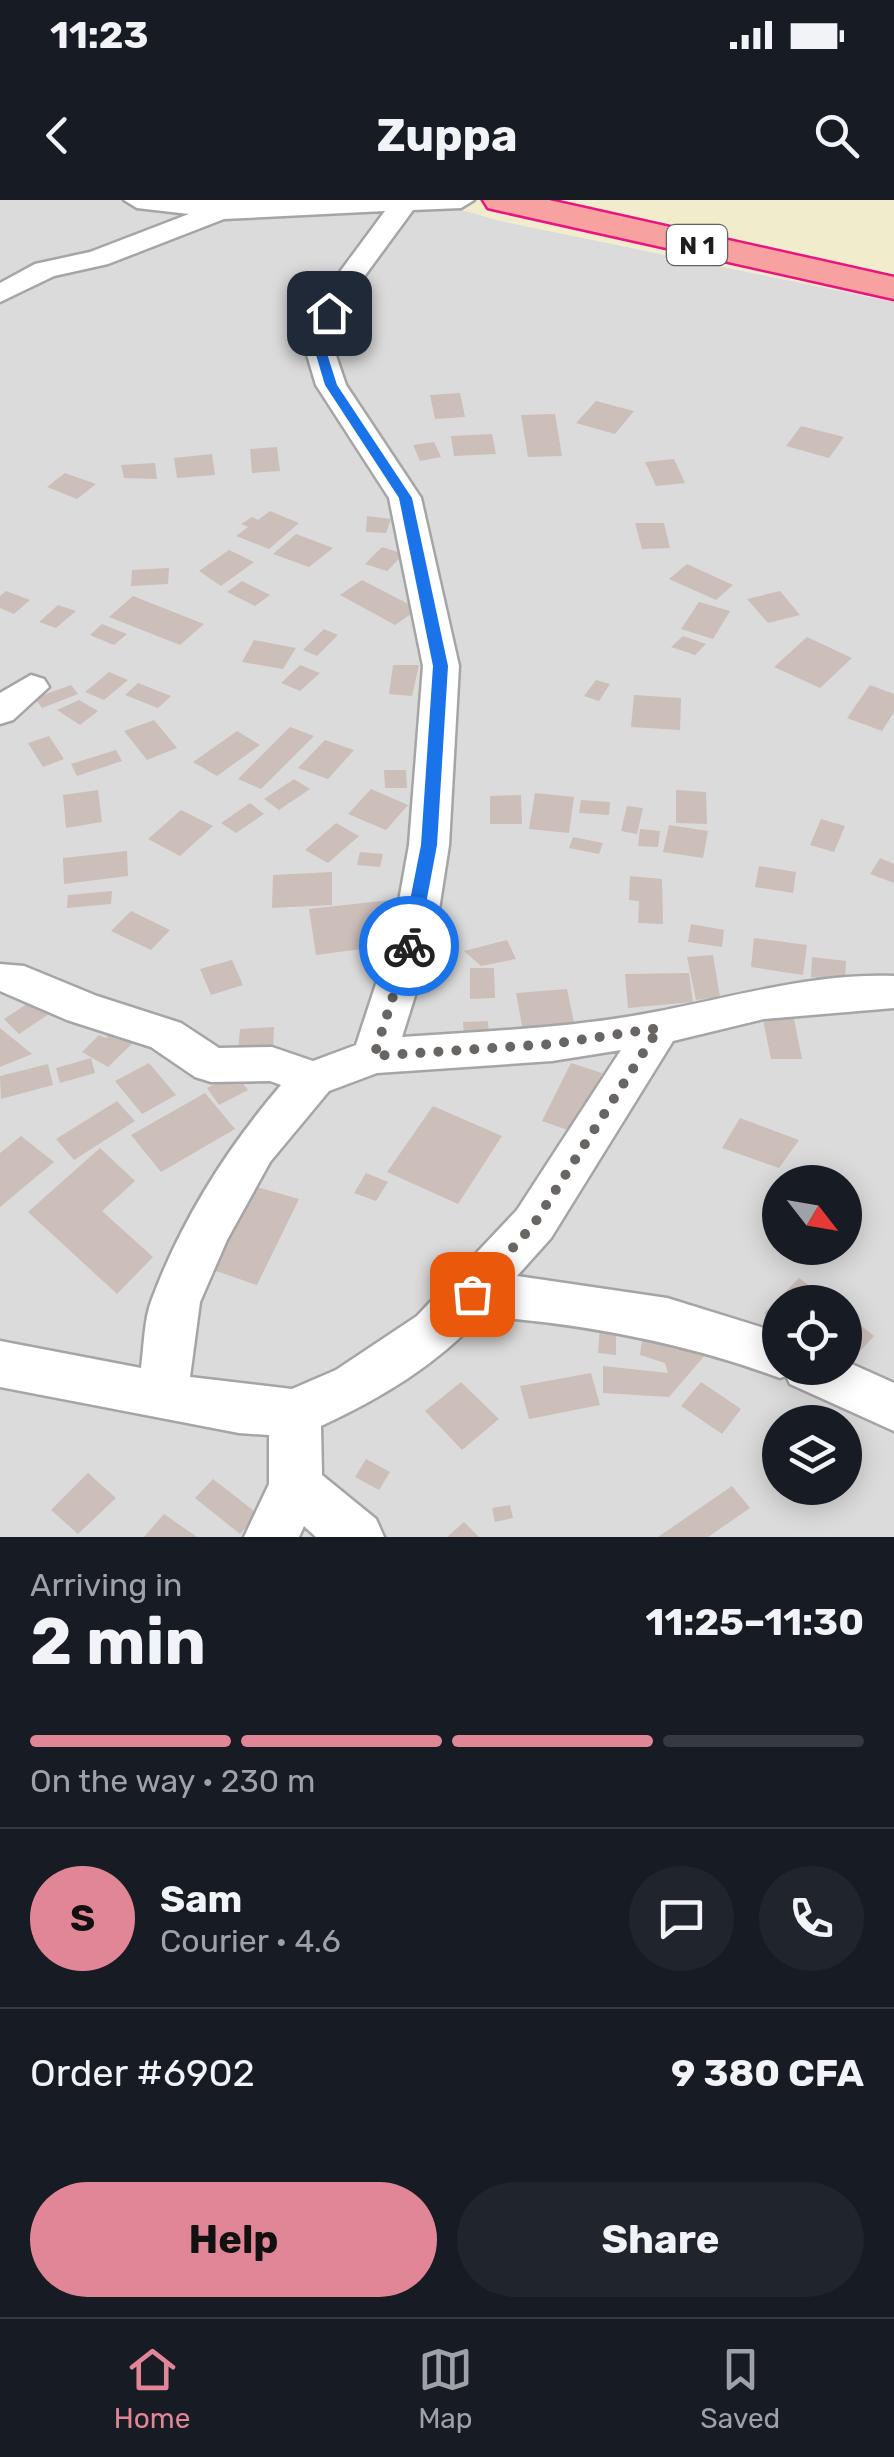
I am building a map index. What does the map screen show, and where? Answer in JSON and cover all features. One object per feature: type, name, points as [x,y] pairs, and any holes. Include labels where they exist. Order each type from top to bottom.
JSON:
[{"type":"highway","name":"N 1","points":[[501,200],[894,288]]},
{"type":"street","points":[[136,200],[222,211],[461,200]]},
{"type":"street","points":[[374,1056],[415,930],[429,845],[440,666],[406,498],[331,385],[316,338],[342,288],[404,204]]},
{"type":"street","points":[[0,294],[45,270],[98,258],[222,211]]},
{"type":"street","points":[[0,712],[31,687]]},
{"type":"street","points":[[9,977],[82,1008],[166,1035],[211,1065],[272,1064],[314,1080]]},
{"type":"street","points":[[163,1392],[175,1302],[207,1232],[254,1150],[314,1080],[374,1056],[552,1044],[659,1028],[764,1002],[894,992]]},
{"type":"street","points":[[0,1364],[163,1392],[239,1410],[295,1413],[354,1386],[435,1332],[534,1224],[659,1028]]},
{"type":"street","points":[[472,1294],[575,1300],[730,1334],[762,1348]]},
{"type":"street","points":[[845,1385],[894,1408]]},
{"type":"street","points":[[271,1537],[296,1486],[295,1413]]},
{"type":"street","points":[[296,1486],[357,1537]]},
{"type":"shaded area","points":[[0,200],[427,200],[501,221],[894,302],[894,1537],[0,1537]]},
{"type":"shaded area","points":[[427,200],[894,200],[894,302],[501,221]]},
{"type":"building","points":[[460,393],[465,417],[435,419],[430,395]]},
{"type":"building","points":[[596,401],[634,411],[615,434],[576,423]]},
{"type":"building","points":[[555,414],[562,456],[528,457],[521,415]]},
{"type":"building","points":[[801,426],[844,437],[829,458],[786,446]]},
{"type":"building","points":[[492,434],[496,454],[454,456],[451,436]]},
{"type":"building","points":[[434,442],[441,457],[420,461],[413,445]]},
{"type":"building","points":[[277,447],[280,471],[252,473],[250,449]]},
{"type":"building","points":[[212,454],[215,475],[177,478],[174,458]]},
{"type":"building","points":[[674,459],[685,483],[656,486],[645,462]]},
{"type":"building","points":[[155,463],[157,479],[124,478],[121,465]]},
{"type":"building","points":[[65,473],[96,484],[77,499],[47,487]]},
{"type":"building","points":[[270,511],[299,523],[269,549],[236,536],[248,527],[241,524],[252,517],[258,520]]},
{"type":"building","points":[[367,516],[391,519],[386,533],[366,532]]},
{"type":"building","points":[[635,523],[664,523],[670,548],[642,549]]},
{"type":"building","points":[[296,534],[333,548],[309,567],[273,554]]},
{"type":"building","points":[[382,547],[404,554],[387,571],[365,564]]},
{"type":"building","points":[[229,550],[254,562],[221,586],[199,571]]},
{"type":"building","points":[[687,564],[733,585],[716,600],[669,579]]},
{"type":"building","points":[[169,568],[168,584],[131,586],[132,570]]},
{"type":"building","points":[[362,580],[418,609],[395,625],[340,595]]},
{"type":"building","points":[[242,581],[270,595],[255,606],[227,592]]},
{"type":"building","points":[[6,591],[30,600],[14,614],[0,608],[0,596]]},
{"type":"building","points":[[780,591],[800,615],[768,623],[747,599]]},
{"type":"building","points":[[133,596],[204,624],[180,645],[109,617]]},
{"type":"building","points":[[699,602],[730,611],[713,639],[681,629]]},
{"type":"building","points":[[58,605],[76,611],[56,628],[39,622]]},
{"type":"building","points":[[102,624],[127,634],[114,645],[90,635]]},
{"type":"building","points":[[324,629],[338,635],[317,656],[303,650]]},
{"type":"building","points":[[683,636],[706,644],[695,655],[671,647]]},
{"type":"building","points":[[807,637],[852,658],[820,688],[774,667]]},
{"type":"building","points":[[254,640],[296,648],[283,669],[242,662]]},
{"type":"building","points":[[300,665],[320,673],[300,691],[281,683]]},
{"type":"building","points":[[393,665],[419,665],[412,696],[389,694]]},
{"type":"building","points":[[109,672],[128,680],[104,700],[85,692]]},
{"type":"building","points":[[596,680],[610,684],[599,701],[584,696]]},
{"type":"building","points":[[138,683],[171,696],[158,708],[125,695]]},
{"type":"building","points":[[71,685],[78,694],[42,708],[35,698]]},
{"type":"building","points":[[870,685],[894,694],[894,712],[882,731],[847,718]]},
{"type":"building","points":[[634,695],[681,698],[680,730],[631,727]]},
{"type":"building","points":[[79,700],[98,711],[80,725],[57,710]]},
{"type":"building","points":[[154,720],[177,748],[147,760],[124,731]]},
{"type":"building","points":[[290,727],[314,736],[261,789],[238,779]]},
{"type":"building","points":[[237,731],[260,745],[217,776],[193,762]]},
{"type":"building","points":[[49,736],[64,759],[43,767],[28,743]]},
{"type":"building","points":[[325,740],[354,750],[328,779],[298,768]]},
{"type":"building","points":[[116,750],[122,761],[77,776],[71,764]]},
{"type":"building","points":[[384,770],[406,770],[407,788],[385,788]]},
{"type":"building","points":[[294,779],[310,789],[279,810],[264,799]]},
{"type":"building","points":[[371,789],[408,805],[386,830],[348,814]]},
{"type":"building","points":[[98,790],[102,822],[66,828],[63,795]]},
{"type":"building","points":[[676,790],[706,792],[707,824],[676,823]]},
{"type":"building","points":[[535,793],[574,797],[569,833],[529,829]]},
{"type":"building","points":[[521,795],[522,824],[490,824],[490,796]]},
{"type":"building","points":[[581,800],[610,802],[609,815],[579,813]]},
{"type":"building","points":[[250,803],[264,814],[236,833],[221,823]]},
{"type":"building","points":[[627,806],[643,808],[637,834],[621,831]]},
{"type":"building","points":[[181,810],[213,826],[180,856],[148,839]]},
{"type":"building","points":[[821,819],[845,826],[834,852],[810,845]]},
{"type":"building","points":[[336,823],[359,836],[328,863],[305,850]]},
{"type":"building","points":[[669,825],[708,831],[703,858],[663,852]]},
{"type":"building","points":[[640,829],[660,831],[658,847],[638,846]]},
{"type":"building","points":[[573,837],[603,843],[599,854],[569,848]]},
{"type":"building","points":[[127,851],[128,876],[64,884],[63,858]]},
{"type":"building","points":[[360,852],[383,854],[380,867],[357,865]]},
{"type":"building","points":[[880,858],[894,864],[894,883],[870,874]]},
{"type":"building","points":[[759,866],[796,872],[793,893],[755,887]]},
{"type":"building","points":[[332,872],[332,905],[272,908],[273,875]]},
{"type":"building","points":[[630,876],[662,879],[663,924],[638,923],[639,901],[629,900]]},
{"type":"building","points":[[112,891],[111,904],[67,908],[68,895]]},
{"type":"building","points":[[390,900],[399,944],[316,955],[309,909]]},
{"type":"building","points":[[131,911],[170,930],[151,950],[111,931]]},
{"type":"building","points":[[691,924],[724,930],[722,947],[688,942]]},
{"type":"building","points":[[754,938],[807,945],[803,975],[751,967]]},
{"type":"building","points":[[507,940],[516,959],[481,966],[464,951]]},
{"type":"building","points":[[713,955],[720,997],[696,1000],[687,957]]},
{"type":"building","points":[[812,957],[846,961],[845,982],[811,977]]},
{"type":"building","points":[[232,960],[243,985],[211,995],[200,969]]},
{"type":"building","points":[[470,968],[494,968],[495,998],[470,999]]},
{"type":"building","points":[[689,973],[693,1002],[628,1008],[625,974]]},
{"type":"building","points":[[567,989],[575,1027],[523,1031],[516,993]]},
{"type":"building","points":[[39,996],[55,1010],[19,1034],[4,1019]]},
{"type":"building","points":[[794,1019],[802,1059],[771,1059],[763,1020]]},
{"type":"building","points":[[488,1021],[489,1036],[464,1036],[463,1022]]},
{"type":"building","points":[[117,1026],[138,1038],[108,1067],[82,1052],[99,1035],[106,1038]]},
{"type":"building","points":[[274,1027],[273,1051],[238,1052],[240,1029]]},
{"type":"building","points":[[0,1028],[32,1054],[0,1067]]},
{"type":"building","points":[[91,1058],[95,1073],[60,1083],[56,1068]]},
{"type":"building","points":[[149,1063],[176,1095],[142,1114],[115,1081]]},
{"type":"building","points":[[571,1063],[602,1073],[573,1132],[542,1121]]},
{"type":"building","points":[[48,1064],[53,1085],[1,1099],[0,1076]]},
{"type":"building","points":[[235,1074],[248,1090],[219,1105],[207,1088]]},
{"type":"building","points":[[205,1093],[235,1129],[161,1172],[131,1135]]},
{"type":"building","points":[[117,1101],[135,1121],[74,1160],[56,1139]]},
{"type":"building","points":[[433,1106],[502,1136],[458,1204],[387,1172]]},
{"type":"building","points":[[740,1118],[799,1140],[781,1165],[722,1148]]},
{"type":"building","points":[[21,1136],[54,1162],[0,1207],[0,1153]]},
{"type":"building","points":[[100,1148],[135,1181],[102,1211],[153,1257],[117,1294],[28,1212]]},
{"type":"building","points":[[366,1173],[388,1182],[376,1201],[354,1193]]},
{"type":"building","points":[[253,1186],[299,1199],[257,1285],[210,1269]]},
{"type":"building","points":[[600,1325],[616,1326],[616,1355],[598,1353]]},
{"type":"building","points":[[862,1326],[874,1336],[862,1349]]},
{"type":"building","points":[[643,1333],[713,1346],[669,1397],[603,1393],[603,1366],[668,1373],[665,1363],[640,1355]]},
{"type":"building","points":[[591,1373],[600,1405],[529,1419],[520,1386]]},
{"type":"building","points":[[461,1382],[499,1419],[462,1450],[425,1411]]},
{"type":"building","points":[[701,1382],[741,1409],[722,1434],[681,1406]]},
{"type":"building","points":[[366,1459],[390,1472],[379,1490],[355,1477]]},
{"type":"building","points":[[88,1473],[116,1498],[78,1534],[51,1510]]},
{"type":"building","points":[[213,1479],[258,1514],[240,1534],[195,1498]]},
{"type":"building","points":[[732,1486],[750,1508],[708,1537],[658,1537]]},
{"type":"building","points":[[510,1505],[513,1518],[495,1522],[492,1508]]},
{"type":"building","points":[[164,1514],[197,1537],[144,1537]]},
{"type":"building","points":[[464,1522],[479,1537],[447,1537]]},
{"type":"way so far","points":[[409,946],[374,1056],[552,1044],[659,1028],[534,1224],[472,1294]]},
{"type":"route","points":[[329,313],[316,338],[331,385],[406,498],[440,666],[429,845],[409,946]]}]
